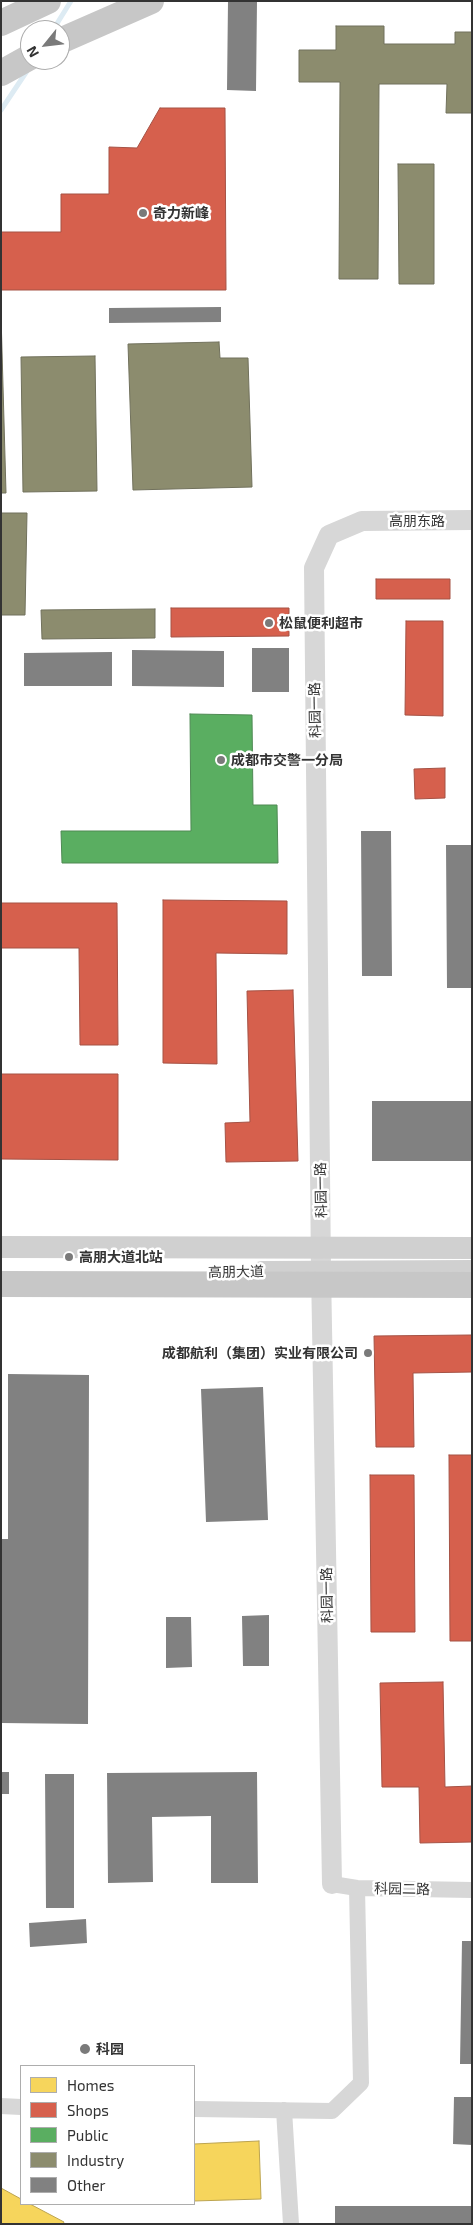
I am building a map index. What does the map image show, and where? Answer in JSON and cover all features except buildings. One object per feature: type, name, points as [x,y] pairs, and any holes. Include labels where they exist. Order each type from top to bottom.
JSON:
[{"type":"highway","points":[[1,23],[48,1]]},
{"type":"highway","points":[[70,37],[151,1]]},
{"type":"highway","points":[[1,72],[20,62]]},
{"type":"highway","points":[[1,1284],[472,1285]]},
{"type":"main road","name":"高朋大道","points":[[1,1247],[472,1248]]},
{"type":"main road","name":"高朋大道","points":[[1,1275],[472,1271]]},
{"type":"street","name":"高朋东路","points":[[362,521],[472,520]]},
{"type":"street","name":"科园一路","points":[[332,1884],[321,1271],[314,568],[330,535],[362,521]]},
{"type":"street","name":"科园二路","points":[[332,1884],[357,1888],[472,1890]]},
{"type":"street","points":[[195,2109],[332,2111],[361,2083],[357,1888]]},
{"type":"street","points":[[1,2106],[20,2106]]},
{"type":"street","points":[[284,2110],[291,2224]]},
{"type":"waterway","points":[[59,20],[71,1]]},
{"type":"waterway","points":[[1,110],[27,71]]},
{"type":"place","name":"奇力新峰","points":[[143,213]]},
{"type":"place","name":"松鼠便利超市","points":[[269,623]]},
{"type":"place","name":"成都市交警一分局","points":[[221,760]]},
{"type":"place","name":"高朋大道北站","points":[[69,1257]]},
{"type":"place","name":"成都航利（集团）实业有限公司","points":[[368,1353]]},
{"type":"place","name":"科园","points":[[85,2049]]}]
